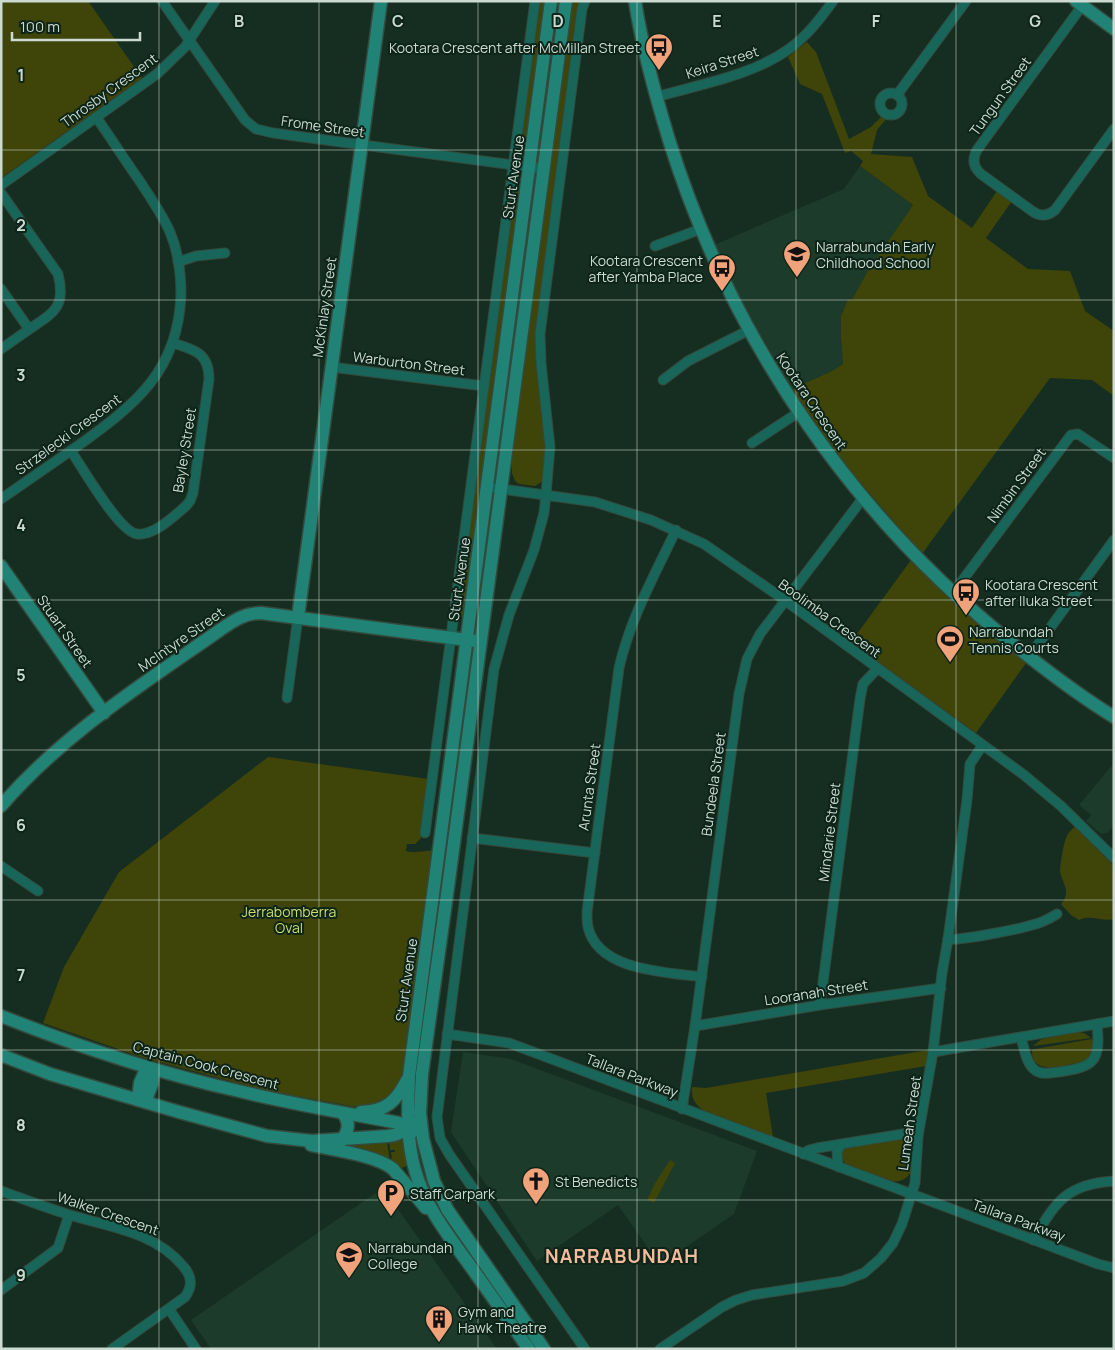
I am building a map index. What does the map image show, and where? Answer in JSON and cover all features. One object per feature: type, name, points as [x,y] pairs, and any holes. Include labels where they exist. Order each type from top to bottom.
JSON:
[{"type":"main road","name":"McKinlay Street","points":[[298,617],[380,1]]},
{"type":"main road","name":"Sturt Avenue","points":[[442,1227],[420,1184],[413,1161],[408,1127],[409,1076],[551,1]]},
{"type":"main road","name":"Sturt Avenue","points":[[544,1349],[448,1209],[434,1181],[423,1139],[420,1113],[428,1024],[450,880],[566,1]]},
{"type":"main road","name":"Kootara Crescent","points":[[635,1],[656,97],[686,192],[728,289],[749,330],[799,412],[862,498],[921,563],[996,632],[1066,686],[1112,713]]},
{"type":"main road","points":[[1079,3],[1114,29]]},
{"type":"main road","name":"Stuart Street","points":[[1,566],[104,712]]},
{"type":"main road","name":"McIntyre Street","points":[[1,806],[44,760],[67,740],[238,618],[253,613],[298,617],[481,642]]},
{"type":"main road","name":"Captain Cook Crescent","points":[[1,1016],[58,1039],[150,1068],[239,1091],[399,1123],[408,1127],[423,1139]]},
{"type":"main road","points":[[267,1136],[312,1141],[400,1134],[408,1127],[416,1113],[419,1067],[428,1024]]},
{"type":"main road","points":[[1,1055],[50,1074],[141,1101],[267,1136],[374,1159],[387,1164],[442,1227],[529,1349]]},
{"type":"main road","points":[[141,1101],[140,1083],[150,1068]]},
{"type":"main road","points":[[343,1113],[373,1111],[386,1106],[398,1096],[409,1076]]},
{"type":"main road","points":[[342,1140],[349,1126],[348,1120],[343,1113]]},
{"type":"main road","points":[[502,1311],[506,1305],[506,1296]]},
{"type":"street","name":"Frome Street","points":[[162,1],[245,120],[254,127],[273,134],[544,169]]},
{"type":"street","name":"Throsby Crescent","points":[[1,185],[150,80],[175,58],[189,41],[215,1]]},
{"type":"street","name":"Sturt Avenue","points":[[425,833],[535,1]]},
{"type":"street","points":[[585,1],[580,19],[540,334],[550,446],[544,513],[534,550],[508,615],[494,669],[436,1117],[440,1138],[445,1148],[585,1349]]},
{"type":"street","name":"Keira Street","points":[[656,97],[743,72],[771,60],[790,48],[805,35],[818,22],[833,1]]},
{"type":"street","points":[[898,95],[966,1]]},
{"type":"street","name":"Tungun Street","points":[[1079,3],[977,150],[974,164],[979,172],[1034,213],[1046,215],[1055,210],[1114,129]]},
{"type":"street","name":"Strzelecki Crescent","points":[[1,499],[126,411],[148,388],[163,365],[173,343],[180,310],[181,281],[170,233],[157,209],[96,118]]},
{"type":"street","points":[[1,193],[60,278],[60,298],[55,310],[1,349]]},
{"type":"street","points":[[655,246],[701,229]]},
{"type":"street","points":[[178,262],[196,256],[225,253]]},
{"type":"street","points":[[1,289],[29,329]]},
{"type":"street","points":[[663,380],[688,361],[749,330]]},
{"type":"street","name":"Bayley Street","points":[[71,451],[118,520],[131,532],[143,533],[152,530],[186,506],[193,494],[209,368],[201,354],[173,343]]},
{"type":"street","name":"Warburton Street","points":[[331,367],[484,386]]},
{"type":"street","points":[[752,443],[799,412]]},
{"type":"street","name":"Nimbin Street","points":[[953,593],[1070,435],[1078,434],[1114,458]]},
{"type":"street","name":"Boolimba Crescent","points":[[487,487],[595,502],[624,510],[676,530],[704,544],[786,601],[1024,776],[1061,806],[1114,858]]},
{"type":"street","name":"Bundeela Street","points":[[682,1109],[702,977],[739,694],[747,658],[760,634],[862,498]]},
{"type":"street","name":"Arunta Street","points":[[676,530],[640,604],[625,644],[619,668],[587,912],[588,928],[595,944],[610,957],[630,966],[702,977]]},
{"type":"street","points":[[1029,657],[1114,540]]},
{"type":"street","points":[[287,698],[298,617]]},
{"type":"street","name":"Mindarie Street","points":[[820,1005],[860,699],[863,684],[877,669]]},
{"type":"street","name":"Lumeah Street","points":[[660,1349],[722,1307],[736,1300],[752,1295],[843,1281],[864,1273],[881,1258],[893,1243],[902,1224],[915,1183],[918,1136],[934,1052],[942,973],[967,800],[970,764],[982,746]]},
{"type":"street","points":[[472,838],[595,853]]},
{"type":"street","points":[[1,866],[38,891]]},
{"type":"street","points":[[948,939],[1031,926],[1048,920],[1057,914]]},
{"type":"street","name":"Looranah Street","points":[[695,1026],[820,1005],[941,988]]},
{"type":"street","points":[[934,1052],[1114,1021]]},
{"type":"street","points":[[1021,1038],[1029,1061],[1035,1070],[1046,1073],[1080,1069],[1090,1065],[1095,1058],[1098,1048],[1097,1024]]},
{"type":"street","name":"Tallara Parkway","points":[[447,1034],[509,1043],[1033,1240],[1114,1268]]},
{"type":"street","points":[[803,1154],[809,1150],[903,1134],[918,1136]]},
{"type":"street","points":[[838,1167],[837,1151],[841,1145]]},
{"type":"street","points":[[1033,1240],[1052,1209],[1063,1197],[1081,1187],[1100,1182],[1114,1181]]},
{"type":"street","name":"Walker Crescent","points":[[1,1190],[70,1215],[149,1239],[164,1248],[188,1272],[191,1283],[185,1297],[169,1309]]},
{"type":"street","points":[[1,1290],[58,1248],[70,1215]]},
{"type":"street","points":[[112,1349],[169,1309],[196,1349]]},
{"type":"shaded area","name":"Narrabundah Early Childhood School","points":[[860,166],[913,205],[867,272],[852,301],[848,300],[841,316],[843,364],[792,389],[747,311],[714,245],[844,189]]},
{"type":"shaded area","points":[[1114,763],[1114,825],[1107,833],[1101,834],[1086,821],[1091,815],[1079,805]]},
{"type":"shaded area","points":[[463,1052],[511,1059],[757,1151],[734,1214],[660,1265],[618,1205],[537,1261],[451,1132]]},
{"type":"shaded area","name":"Narrabundah College","points":[[383,1188],[497,1349],[211,1349],[191,1320]]},
{"type":"green space","points":[[1,1],[88,1],[142,78],[1,178]]},
{"type":"green space","points":[[539,1],[546,1],[527,138],[524,148],[522,148],[521,134]]},
{"type":"green space","points":[[571,1],[580,1],[577,11],[539,305],[537,365],[545,448],[545,474],[543,481],[535,486],[519,484],[515,481],[512,473],[512,450]]},
{"type":"green space","points":[[807,42],[816,52],[849,139],[871,127],[882,116],[887,118],[877,130],[871,154],[912,157],[928,196],[972,228],[997,191],[1012,201],[986,238],[1028,269],[1070,271],[1085,311],[1114,331],[1114,396],[1092,380],[1050,378],[922,554],[846,466],[792,389],[843,364],[841,316],[848,299],[852,300],[867,272],[913,205],[860,166],[863,161],[851,151],[845,153],[822,94],[800,84],[788,57]]},
{"type":"green space","points":[[516,188],[519,188],[519,199],[467,600],[463,617],[459,617],[513,198]]},
{"type":"green space","points":[[526,229],[531,230],[506,425],[501,424]]},
{"type":"green space","points":[[911,560],[961,608],[1026,663],[976,733],[851,642]]},
{"type":"green space","points":[[463,701],[468,702],[420,1048],[417,1048]]},
{"type":"green space","name":"Jerrabomberra Oval","points":[[268,757],[429,779],[421,838],[415,844],[407,844],[406,851],[433,851],[402,1081],[391,1099],[362,1108],[264,1090],[144,1058],[43,1023],[64,967],[119,872]]},
{"type":"green space","points":[[1075,827],[1114,866],[1114,919],[1083,918],[1079,920],[1071,915],[1061,904],[1066,895],[1060,871],[1062,853],[1070,831]]},
{"type":"green space","points":[[1078,1032],[1084,1033],[1091,1038],[1033,1046],[1042,1039]]},
{"type":"green space","points":[[1092,1039],[1093,1053],[1081,1062],[1050,1067],[1037,1064],[1033,1058],[1032,1050],[1035,1049]]},
{"type":"green space","points":[[928,1050],[926,1066],[766,1093],[773,1137],[703,1110],[695,1103],[692,1094],[692,1087],[706,1088]]},
{"type":"green space","points":[[905,1138],[913,1149],[914,1164],[907,1177],[900,1181],[892,1181],[846,1164],[841,1158],[843,1148]]},
{"type":"green space","points":[[400,1139],[407,1166],[402,1168],[392,1160],[391,1152],[395,1152],[395,1150],[390,1150],[389,1140]]},
{"type":"green space","points":[[387,1141],[390,1162],[347,1147],[349,1144]]},
{"type":"green space","points":[[670,1160],[675,1163],[654,1203],[647,1200],[655,1183]]},
{"type":"place","name":"Kootara Crescent after McMillan Street","points":[[659,71]]},
{"type":"place","name":"Narrabundah Early Childhood School","points":[[797,278]]},
{"type":"place","name":"Kootara Crescent after Yamba Place","points":[[722,292]]},
{"type":"place","name":"Kootara Crescent after Iluka Street","points":[[966,616]]},
{"type":"place","name":"Narrabundah Tennis Courts","points":[[950,663]]},
{"type":"place","name":"St Benedicts","points":[[536,1205]]},
{"type":"place","name":"Staff Carpark","points":[[391,1217]]},
{"type":"place","name":"Narrabundah College","points":[[349,1279]]},
{"type":"place","name":"Gym and Hawk Theatre","points":[[439,1343]]},
{"type":"district","name":"NARRABUNDAH","points":[[622,1256]]}]
